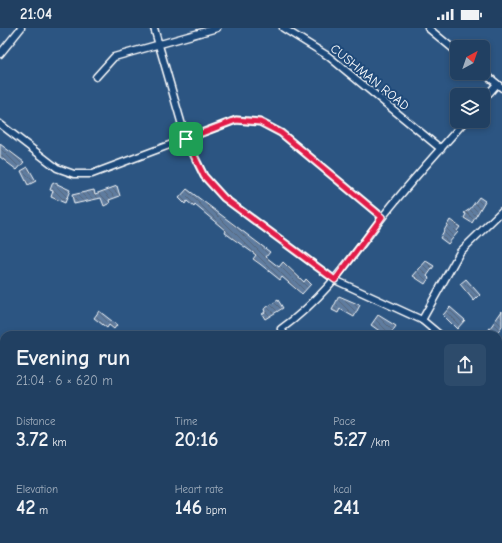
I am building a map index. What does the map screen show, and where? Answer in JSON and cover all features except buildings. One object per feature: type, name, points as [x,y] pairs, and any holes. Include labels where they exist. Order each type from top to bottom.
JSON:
[{"type":"street","points":[[0,54],[21,28]]},
{"type":"street","points":[[154,28],[186,139],[204,176],[224,198],[335,280],[422,320],[435,331]]},
{"type":"street","points":[[96,77],[114,57],[217,28]]},
{"type":"street","name":"CUSHMAN ROAD","points":[[283,28],[328,56],[440,149]]},
{"type":"street","points":[[428,28],[450,46]]},
{"type":"street","points":[[490,78],[500,86],[490,94]]},
{"type":"street","points":[[0,124],[57,168],[74,174],[92,174],[236,120],[260,122],[281,133],[382,217]]},
{"type":"street","points":[[284,331],[304,313],[335,280],[382,217],[459,128]]},
{"type":"street","points":[[422,320],[460,252],[502,211]]},
{"type":"route","points":[[236,120],[260,122],[281,133],[382,217],[335,280],[224,198],[204,176],[186,139],[236,120]]}]
